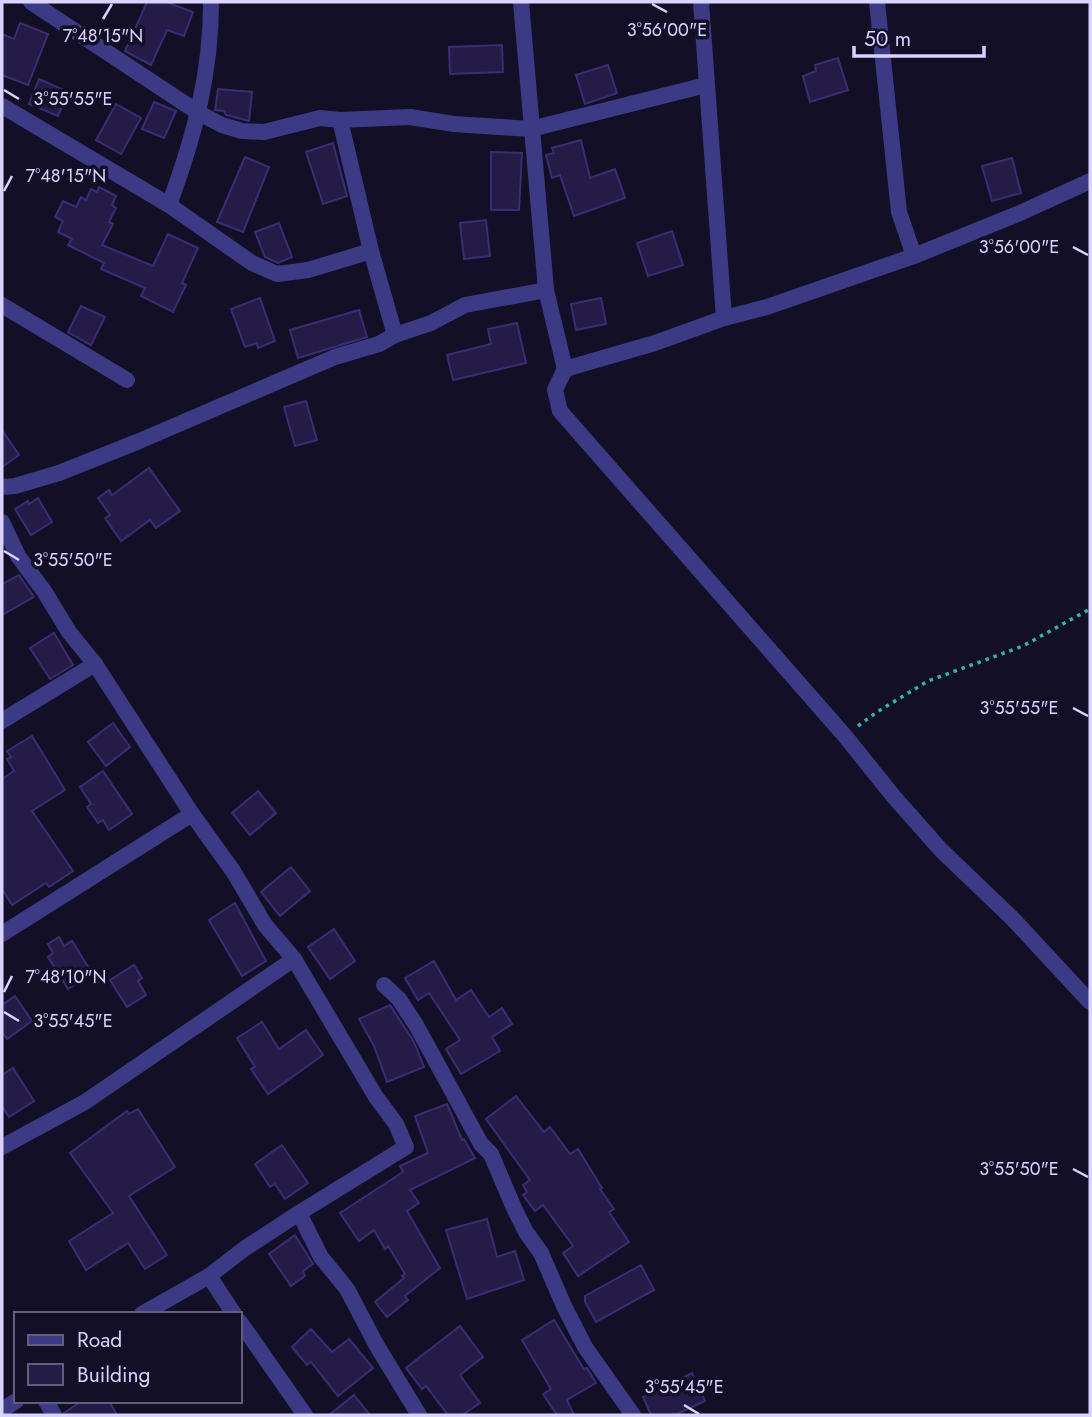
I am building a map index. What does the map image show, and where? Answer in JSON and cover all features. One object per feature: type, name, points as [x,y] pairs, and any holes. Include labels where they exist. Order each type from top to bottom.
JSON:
[{"type":"street","points":[[31,2],[199,113],[222,125],[242,131],[264,132],[320,118],[340,120],[410,117],[454,124],[531,130],[706,85]]},
{"type":"street","points":[[169,205],[199,113],[211,33],[211,2]]},
{"type":"street","points":[[521,2],[546,290],[565,369],[555,390],[560,411],[845,736],[941,850],[1013,919],[1090,1002]]},
{"type":"street","points":[[701,2],[724,318]]},
{"type":"street","points":[[877,2],[899,212],[914,256]]},
{"type":"street","points":[[2,106],[169,205],[252,263],[277,274],[308,270],[371,251]]},
{"type":"street","points":[[340,120],[371,251],[395,335]]},
{"type":"street","points":[[565,369],[655,343],[724,318],[767,307],[914,256],[1090,181]]},
{"type":"street","points":[[2,487],[15,486],[59,473],[335,357],[379,344],[395,335],[431,323],[465,305],[546,290]]},
{"type":"street","points":[[2,305],[127,380]]},
{"type":"street","points":[[2,522],[18,556],[69,632],[95,664],[192,814],[233,871],[265,925],[294,959],[376,1097],[396,1124],[406,1147],[244,1249],[209,1276],[145,1312]]},
{"type":"street","points":[[2,721],[95,664]]},
{"type":"street","points":[[2,934],[192,814]]},
{"type":"street","points":[[2,1147],[85,1102],[294,959]]},
{"type":"street","points":[[384,985],[399,999],[416,1025],[481,1144],[491,1154],[514,1208],[541,1253],[584,1347],[633,1415]]},
{"type":"street","points":[[299,1213],[321,1256],[347,1289],[377,1346],[419,1415]]},
{"type":"street","points":[[209,1276],[233,1312]]},
{"type":"street","points":[[242,1325],[305,1415]]},
{"type":"path","points":[[845,736],[877,712],[928,681],[1023,646],[1090,609]]},
{"type":"building","points":[[147,2],[166,2],[193,12],[184,36],[167,30],[151,65],[125,51]]},
{"type":"building","points":[[20,23],[48,34],[28,85],[2,75],[2,34],[14,39]]},
{"type":"building","points":[[502,45],[503,72],[450,74],[449,47]]},
{"type":"building","points":[[838,58],[848,90],[810,102],[803,76],[816,71],[815,65]]},
{"type":"building","points":[[608,65],[617,93],[585,104],[576,75]]},
{"type":"building","points":[[39,79],[68,92],[58,116],[29,104]]},
{"type":"building","points":[[218,89],[252,92],[249,121],[215,110]]},
{"type":"building","points":[[154,102],[176,111],[164,138],[142,129]]},
{"type":"building","points":[[116,104],[141,118],[121,154],[96,140]]},
{"type":"building","points":[[581,140],[590,178],[615,169],[625,198],[574,216],[560,175],[552,178],[546,155],[554,153],[552,148]]},
{"type":"building","points":[[333,143],[347,196],[323,204],[306,152]]},
{"type":"building","points":[[491,152],[522,153],[519,210],[491,210]]},
{"type":"building","points":[[245,157],[269,167],[243,232],[217,222]]},
{"type":"building","points":[[1012,158],[1021,193],[992,201],[982,166]]},
{"type":"building","points":[[99,187],[116,196],[112,205],[116,208],[109,222],[113,224],[102,245],[153,266],[168,234],[198,248],[182,283],[186,285],[173,312],[141,296],[145,288],[101,269],[104,263],[68,245],[72,239],[58,232],[63,221],[55,217],[63,201],[76,207],[81,197],[86,200],[91,189],[97,192]]},
{"type":"building","points":[[486,220],[490,256],[464,259],[460,223]]},
{"type":"building","points":[[279,223],[292,257],[278,263],[265,257],[255,232]]},
{"type":"building","points":[[672,231],[683,265],[648,276],[637,243]]},
{"type":"building","points":[[260,298],[275,341],[258,348],[257,343],[245,347],[231,309]]},
{"type":"building","points":[[601,298],[606,324],[576,330],[571,304]]},
{"type":"building","points":[[81,306],[105,317],[91,345],[68,332]]},
{"type":"building","points":[[359,310],[367,337],[298,358],[290,330]]},
{"type":"building","points":[[517,323],[526,363],[453,380],[447,355],[491,344],[488,329]]},
{"type":"building","points":[[306,401],[317,440],[295,446],[284,407]]},
{"type":"building","points":[[2,430],[19,455],[2,467]]},
{"type":"building","points":[[149,468],[180,511],[156,528],[150,520],[121,541],[105,518],[110,515],[98,498],[109,490],[112,495]]},
{"type":"building","points":[[38,498],[52,522],[31,535],[15,509]]},
{"type":"building","points":[[19,575],[34,597],[2,615],[2,584]]},
{"type":"building","points":[[54,633],[73,665],[50,679],[30,648]]},
{"type":"building","points":[[113,723],[130,747],[106,766],[88,742]]},
{"type":"building","points":[[32,736],[65,790],[32,811],[73,871],[49,887],[46,883],[12,905],[2,889],[2,779],[14,771],[7,759],[11,757],[7,751]]},
{"type":"building","points":[[103,771],[132,814],[109,830],[103,820],[98,823],[87,807],[91,804],[80,787]]},
{"type":"building","points":[[258,791],[276,813],[250,835],[232,813]]},
{"type":"building","points":[[291,867],[310,891],[280,916],[261,892]]},
{"type":"building","points":[[235,903],[266,961],[242,976],[209,920]]},
{"type":"building","points":[[334,929],[355,961],[330,979],[308,947]]},
{"type":"building","points":[[59,937],[64,946],[72,941],[92,973],[68,989],[48,957],[53,953],[48,944]]},
{"type":"building","points":[[434,961],[456,1000],[471,990],[489,1017],[502,1008],[512,1024],[492,1037],[500,1051],[461,1074],[446,1049],[460,1040],[429,993],[418,1000],[405,978]]},
{"type":"building","points":[[134,965],[142,978],[138,981],[146,995],[127,1007],[110,980]]},
{"type":"building","points":[[15,996],[32,1021],[7,1039],[2,1032],[2,1005]]},
{"type":"building","points":[[390,1005],[414,1042],[424,1067],[387,1082],[374,1046],[359,1019]]},
{"type":"building","points":[[262,1022],[279,1049],[306,1030],[323,1055],[268,1094],[251,1069],[255,1067],[237,1038]]},
{"type":"building","points":[[13,1068],[34,1101],[9,1117],[2,1106],[2,1075]]},
{"type":"building","points":[[516,1096],[544,1132],[550,1127],[570,1154],[578,1149],[614,1209],[609,1212],[629,1242],[578,1276],[563,1253],[573,1246],[543,1205],[535,1211],[523,1195],[527,1192],[523,1185],[530,1180],[486,1119]]},
{"type":"building","points":[[447,1104],[462,1140],[464,1139],[475,1158],[410,1190],[419,1203],[407,1211],[440,1268],[405,1296],[408,1300],[387,1317],[375,1302],[404,1278],[402,1276],[405,1274],[388,1246],[385,1249],[374,1230],[359,1241],[340,1213],[403,1172],[400,1166],[428,1153],[415,1116]]},
{"type":"building","points":[[138,1109],[175,1167],[129,1196],[167,1255],[145,1269],[128,1243],[86,1270],[69,1241],[113,1213],[70,1153],[127,1111],[129,1114]]},
{"type":"building","points":[[282,1145],[308,1183],[285,1199],[275,1184],[270,1187],[255,1164]]},
{"type":"building","points":[[487,1219],[497,1257],[515,1251],[524,1280],[467,1299],[446,1230]]},
{"type":"building","points":[[295,1235],[313,1264],[303,1271],[305,1276],[291,1286],[269,1254]]},
{"type":"building","points":[[641,1265],[654,1290],[596,1322],[585,1302],[585,1296]]},
{"type":"building","points":[[554,1320],[584,1369],[587,1368],[596,1383],[567,1400],[574,1415],[557,1415],[543,1394],[551,1389],[522,1340]]},
{"type":"building","points":[[460,1326],[483,1357],[460,1375],[480,1403],[462,1415],[448,1415],[426,1386],[422,1389],[406,1368]]},
{"type":"building","points":[[311,1329],[332,1352],[349,1339],[373,1368],[338,1396],[311,1362],[307,1365],[292,1347]]},
{"type":"building","points":[[692,1373],[705,1401],[675,1415],[651,1415],[643,1397]]},
{"type":"building","points":[[354,1395],[370,1415],[329,1415]]},
{"type":"building","points":[[79,1403],[110,1403],[117,1415],[64,1415]]}]
